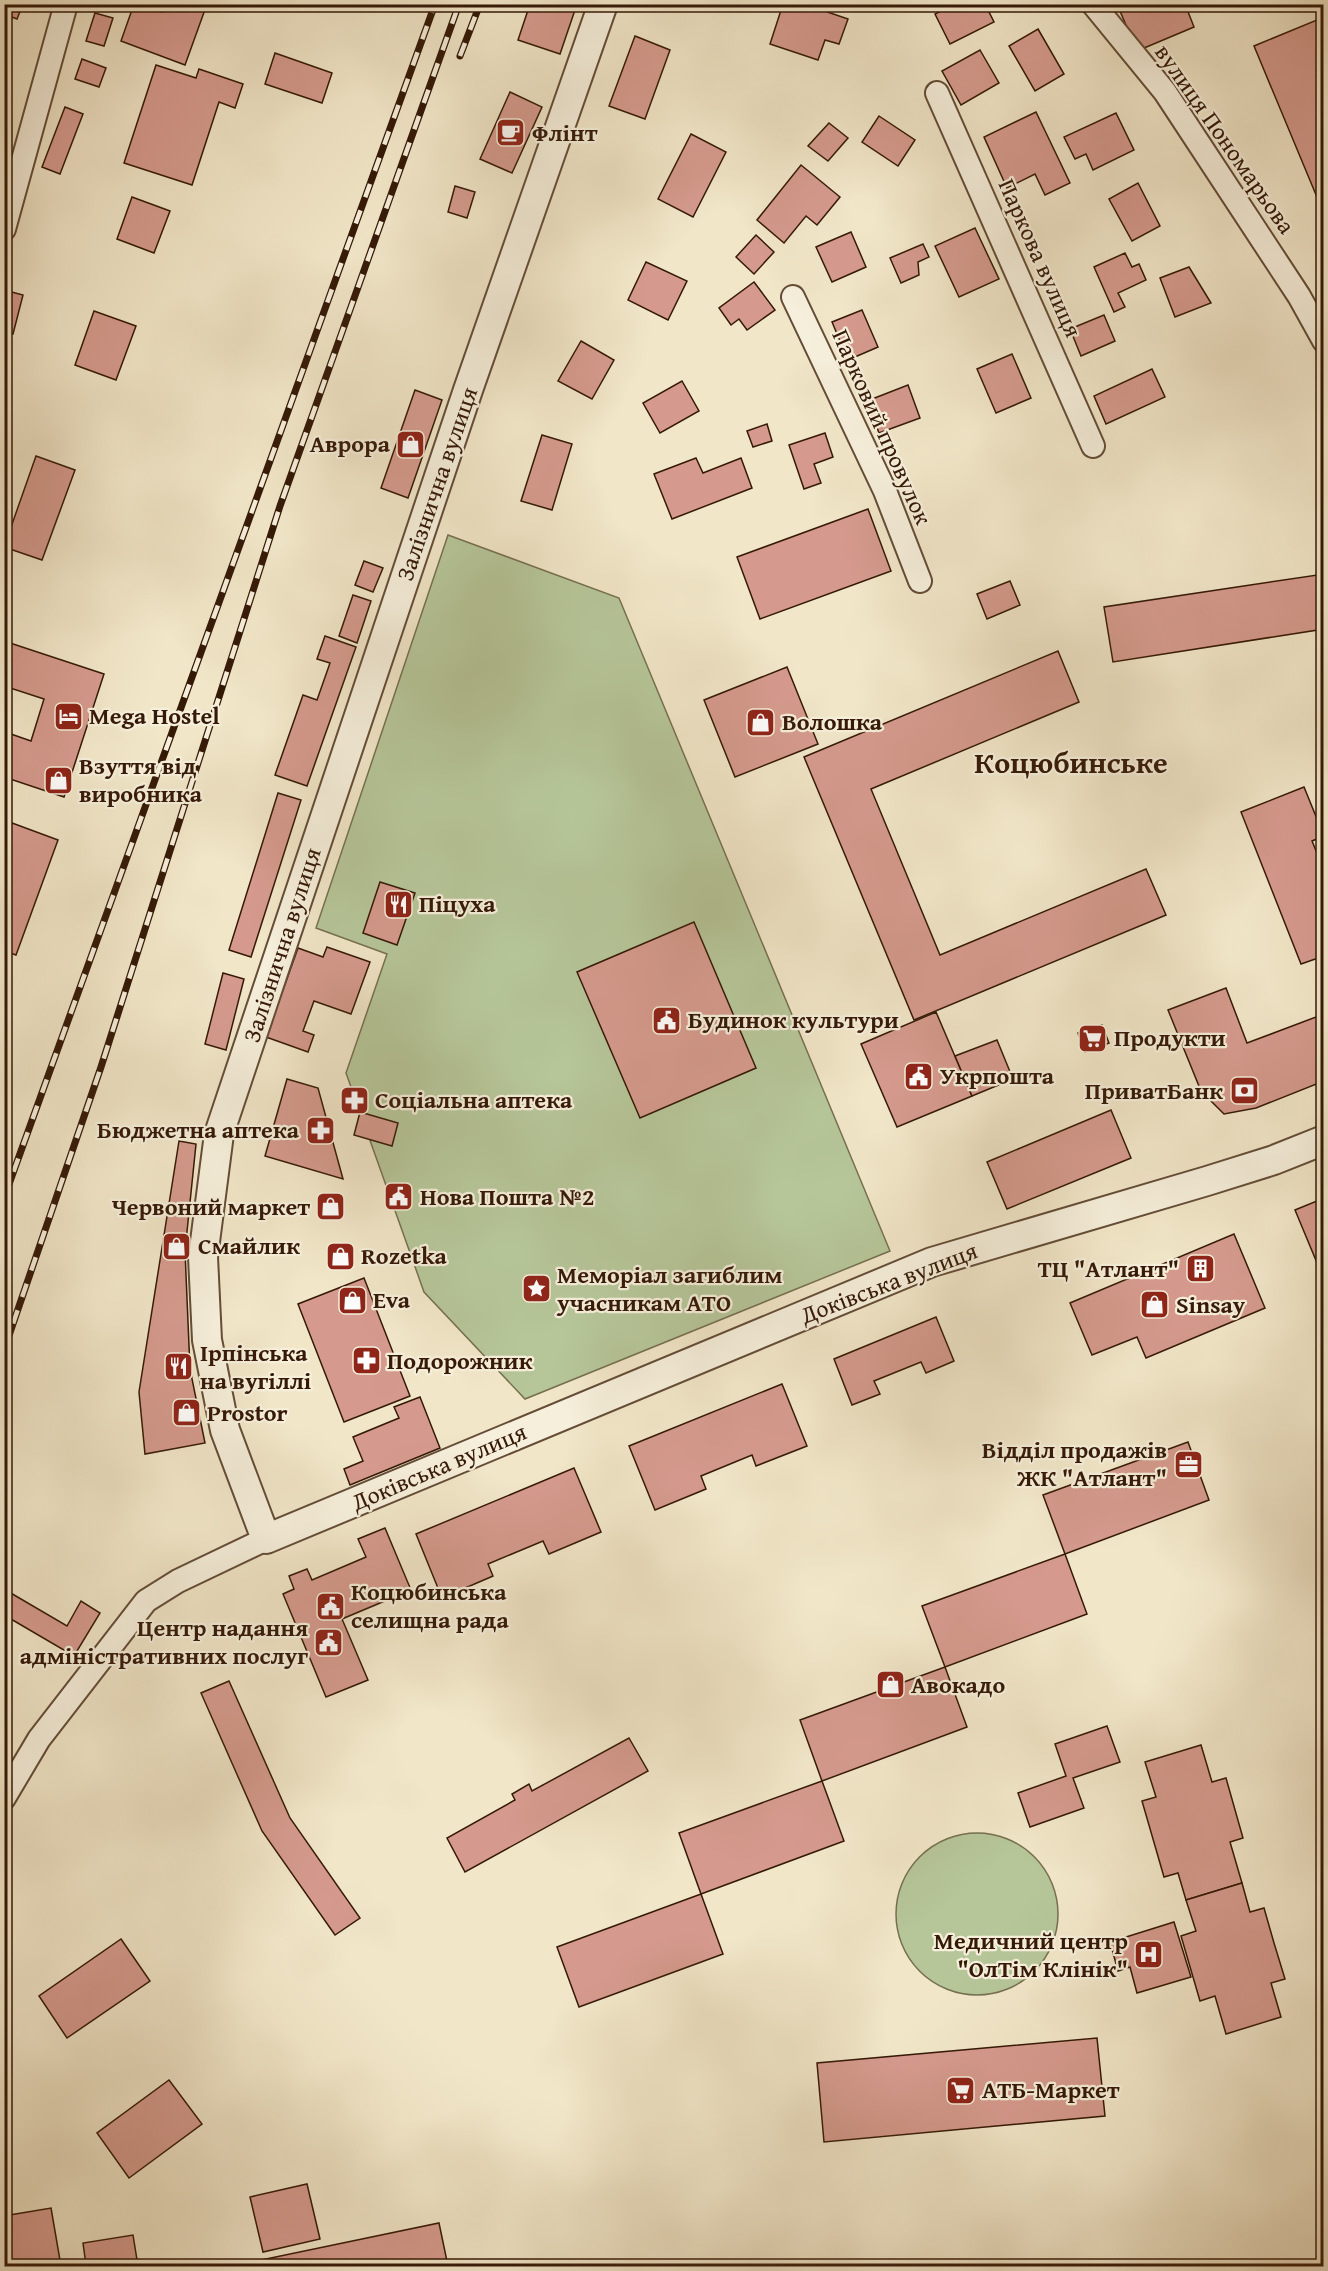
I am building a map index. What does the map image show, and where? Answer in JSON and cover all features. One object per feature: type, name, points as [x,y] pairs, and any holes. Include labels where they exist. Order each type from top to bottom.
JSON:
[{"type":"street","points":[[4,229],[66,4]]},
{"type":"street","name":"Залізнична вулиця","points":[[266,1539],[225,1430],[207,1340],[203,1257],[219,1134],[468,390],[603,4]]},
{"type":"street","name":"вулиця Пономарьова","points":[[1092,4],[1165,92],[1299,296],[1323,341]]},
{"type":"street","name":"Паркова вулиця","points":[[937,93],[1093,446]]},
{"type":"street","name":"Парковий провулок","points":[[793,297],[885,491],[920,581]]},
{"type":"street","name":"Доківська вулиця","points":[[266,1539],[932,1262],[1207,1181],[1274,1160],[1323,1140]]},
{"type":"street","points":[[4,1798],[39,1739],[146,1601],[178,1581],[266,1539]]},
{"type":"green space","points":[[448,535],[619,598],[890,1251],[525,1399],[424,1292],[346,1073],[387,954],[316,928]]},
{"type":"green space","points":[[977,1833],[1008,1840],[1022,1847],[1034,1857],[1044,1869],[1051,1883],[1058,1914],[1051,1945],[1044,1959],[1034,1971],[1022,1981],[1008,1988],[977,1995],[946,1988],[932,1981],[920,1971],[910,1959],[903,1945],[896,1914],[903,1883],[910,1869],[920,1857],[932,1847],[946,1840]]},
{"type":"building","points":[[4,4],[23,4],[17,19],[4,14]]},
{"type":"building","points":[[134,4],[141,4],[162,12],[165,4],[207,4],[185,65],[121,41]]},
{"type":"building","points":[[530,4],[577,4],[560,54],[518,40]]},
{"type":"building","points":[[783,4],[804,4],[848,19],[839,44],[825,40],[818,60],[770,44]]},
{"type":"building","points":[[955,4],[985,4],[994,22],[950,44],[935,14]]},
{"type":"building","points":[[1117,4],[1185,4],[1194,27],[1137,51]]},
{"type":"building","points":[[95,13],[113,18],[104,46],[86,41]]},
{"type":"building","points":[[1324,17],[1324,214],[1254,46]]},
{"type":"building","points":[[1038,29],[1064,74],[1035,91],[1009,46]]},
{"type":"building","points":[[635,36],[670,50],[645,119],[609,106]]},
{"type":"building","points":[[980,50],[999,83],[961,105],[942,71]]},
{"type":"building","points":[[275,53],[332,73],[322,103],[265,84]]},
{"type":"building","points":[[82,59],[106,68],[99,87],[75,79]]},
{"type":"building","points":[[156,65],[196,78],[199,69],[243,84],[235,108],[219,102],[192,185],[124,163]]},
{"type":"building","name":"Флінт","points":[[510,92],[542,107],[512,173],[480,159]]},
{"type":"building","points":[[65,107],[83,114],[60,174],[42,167]]},
{"type":"building","points":[[1036,112],[1070,183],[1045,195],[1035,174],[1007,188],[984,137]]},
{"type":"building","points":[[1116,113],[1134,150],[1093,170],[1086,154],[1075,159],[1064,137]]},
{"type":"building","points":[[879,116],[915,140],[898,166],[862,142]]},
{"type":"building","points":[[829,123],[848,138],[828,161],[808,146]]},
{"type":"building","points":[[691,134],[726,152],[693,217],[658,199]]},
{"type":"building","points":[[801,165],[840,197],[817,225],[806,216],[784,243],[757,220]]},
{"type":"building","points":[[1138,183],[1160,226],[1132,241],[1109,199]]},
{"type":"building","points":[[455,186],[475,192],[467,218],[448,212]]},
{"type":"building","points":[[132,197],[170,211],[154,253],[117,239]]},
{"type":"building","points":[[975,228],[999,279],[959,297],[935,246]]},
{"type":"building","points":[[851,232],[866,267],[832,282],[816,247]]},
{"type":"building","points":[[756,235],[774,252],[754,274],[736,257]]},
{"type":"building","points":[[923,244],[929,257],[918,262],[919,275],[901,283],[890,258]]},
{"type":"building","points":[[1125,253],[1132,267],[1139,264],[1146,280],[1118,293],[1125,307],[1114,312],[1094,267]]},
{"type":"building","points":[[646,262],[687,281],[668,320],[628,300]]},
{"type":"building","points":[[1189,267],[1211,303],[1175,317],[1160,278]]},
{"type":"building","points":[[754,282],[775,310],[747,330],[739,319],[731,325],[719,308]]},
{"type":"building","points":[[4,290],[23,295],[13,334],[4,331]]},
{"type":"building","points":[[862,310],[878,347],[848,360],[832,322]]},
{"type":"building","points":[[94,311],[136,326],[116,380],[75,365]]},
{"type":"building","points":[[1104,315],[1115,341],[1081,356],[1070,329]]},
{"type":"building","points":[[581,341],[614,360],[592,399],[558,381]]},
{"type":"building","points":[[4,342],[11,342],[7,361],[4,360]]},
{"type":"building","points":[[1012,354],[1031,398],[996,413],[977,369]]},
{"type":"building","points":[[1152,369],[1165,397],[1106,424],[1094,396]]},
{"type":"building","points":[[682,381],[699,411],[660,433],[643,403]]},
{"type":"building","points":[[908,385],[920,418],[879,433],[867,401]]},
{"type":"building","name":"Аврора","points":[[415,390],[442,400],[408,498],[381,488]]},
{"type":"building","points":[[767,424],[772,441],[753,447],[747,431]]},
{"type":"building","points":[[825,433],[833,457],[814,464],[821,483],[804,489],[789,445]]},
{"type":"building","points":[[542,435],[572,444],[552,510],[521,501]]},
{"type":"building","points":[[36,456],[75,470],[42,560],[4,547]]},
{"type":"building","points":[[696,458],[703,473],[741,458],[752,488],[672,519],[654,474]]},
{"type":"building","points":[[868,509],[891,571],[760,619],[737,557]]},
{"type":"building","points":[[364,561],[383,568],[373,592],[355,585]]},
{"type":"building","points":[[1324,574],[1324,629],[1113,662],[1104,607]]},
{"type":"building","points":[[1010,581],[1020,605],[987,619],[977,594]]},
{"type":"building","points":[[353,595],[371,601],[357,643],[339,636]]},
{"type":"building","points":[[325,636],[356,647],[307,786],[275,775],[303,695],[317,700],[330,663],[317,659]]},
{"type":"building","points":[[4,641],[104,674],[64,797],[4,777],[4,743],[8,733],[31,741],[44,699],[4,686]]},
{"type":"building","points":[[1058,651],[1079,702],[871,789],[940,955],[1146,869],[1166,915],[914,1020],[804,757]]},
{"type":"building","name":"Волошка","points":[[787,667],[818,744],[735,777],[704,700]]},
{"type":"building","points":[[1304,787],[1324,836],[1312,841],[1324,870],[1324,956],[1301,964],[1241,812]]},
{"type":"building","points":[[278,793],[301,800],[251,957],[229,950]]},
{"type":"building","points":[[4,820],[58,840],[16,955],[4,951]]},
{"type":"building","points":[[380,882],[415,893],[397,945],[363,933]]},
{"type":"building","name":"Будинок культури","points":[[694,922],[756,1068],[640,1118],[577,972]]},
{"type":"building","points":[[327,947],[370,962],[351,1014],[314,1001],[303,1031],[314,1035],[308,1052],[266,1037],[298,948],[323,957]]},
{"type":"building","points":[[223,973],[244,979],[226,1050],[205,1044]]},
{"type":"building","points":[[1226,988],[1247,1043],[1324,1014],[1324,1081],[1256,1108],[1224,1114],[1201,1091],[1168,1010]]},
{"type":"building","name":"Укрпошта","points":[[936,1012],[972,1096],[897,1127],[861,1044]]},
{"type":"building","name":"Продукти","points":[[1102,1025],[1109,1043],[1085,1052],[1078,1033]]},
{"type":"building","points":[[997,1040],[1013,1079],[972,1096],[955,1056]]},
{"type":"building","points":[[287,1079],[318,1088],[343,1179],[265,1156]]},
{"type":"building","points":[[1111,1110],[1131,1158],[1007,1209],[987,1162]]},
{"type":"building","points":[[360,1112],[398,1123],[392,1146],[354,1135]]},
{"type":"building","points":[[179,1141],[196,1144],[185,1251],[190,1369],[205,1443],[145,1454],[139,1392]]},
{"type":"building","points":[[1324,1198],[1324,1269],[1320,1270],[1295,1210]]},
{"type":"building","name":"ТЦ \"Атлант\"","points":[[1234,1234],[1265,1308],[1146,1358],[1137,1337],[1092,1355],[1070,1303]]},
{"type":"building","points":[[364,1278],[410,1396],[344,1422],[298,1304]]},
{"type":"building","points":[[936,1317],[954,1361],[926,1373],[921,1362],[874,1381],[880,1394],[852,1405],[834,1359]]},
{"type":"building","points":[[782,1384],[807,1446],[756,1466],[752,1455],[701,1476],[706,1489],[655,1510],[629,1446]]},
{"type":"building","points":[[420,1397],[440,1448],[350,1485],[344,1469],[363,1461],[353,1437],[399,1418],[394,1407]]},
{"type":"building","points":[[1188,1442],[1209,1500],[1065,1554],[1043,1495]]},
{"type":"building","points":[[574,1468],[601,1532],[549,1554],[543,1541],[488,1564],[493,1576],[442,1598],[416,1534]]},
{"type":"building","name":"Коцюбинська селищна рада","points":[[385,1528],[411,1590],[342,1619],[368,1680],[326,1697],[283,1594],[294,1589],[289,1576],[307,1569],[312,1580],[366,1557],[358,1539]]},
{"type":"building","points":[[1065,1554],[1087,1614],[945,1667],[922,1606]]},
{"type":"building","points":[[9,1592],[67,1626],[81,1601],[100,1613],[74,1656],[4,1615],[4,1599]]},
{"type":"building","points":[[945,1667],[967,1727],[822,1781],[800,1720]]},
{"type":"building","points":[[229,1681],[290,1818],[360,1918],[335,1935],[262,1831],[201,1693]]},
{"type":"building","points":[[1107,1726],[1120,1762],[1073,1778],[1084,1808],[1030,1827],[1018,1793],[1066,1776],[1055,1744]]},
{"type":"building","points":[[629,1738],[648,1771],[465,1872],[447,1838],[515,1800],[512,1794],[529,1784],[532,1791]]},
{"type":"building","points":[[1201,1745],[1212,1782],[1226,1778],[1243,1838],[1230,1842],[1242,1883],[1186,1900],[1178,1873],[1164,1877],[1142,1801],[1156,1797],[1145,1762]]},
{"type":"building","points":[[822,1781],[844,1841],[701,1894],[679,1833]]},
{"type":"building","points":[[1242,1883],[1250,1912],[1264,1908],[1285,1979],[1271,1983],[1281,2017],[1226,2034],[1215,1996],[1200,2001],[1181,1936],[1196,1931],[1186,1900]]},
{"type":"building","points":[[701,1894],[723,1954],[579,2007],[557,1947]]},
{"type":"building","name":"Медичний центр \"ОлТім Клінік\"","points":[[1174,1922],[1191,1977],[1137,1993],[1130,1967],[1118,1971],[1110,1942]]},
{"type":"building","points":[[121,1939],[150,1981],[67,2038],[39,1996]]},
{"type":"building","name":"АТБ-Маркет","points":[[1097,2038],[1105,2116],[824,2142],[817,2063]]},
{"type":"building","points":[[169,2080],[202,2124],[129,2178],[97,2133]]},
{"type":"building","points":[[307,2184],[320,2239],[263,2252],[250,2197]]},
{"type":"building","points":[[51,2208],[61,2266],[4,2266],[4,2216]]},
{"type":"building","points":[[439,2223],[448,2266],[232,2266]]},
{"type":"building","points":[[133,2235],[138,2266],[75,2266],[86,2265],[83,2243]]},
{"type":"railway","points":[[4,1198],[435,4]]},
{"type":"railway","points":[[4,1350],[101,1067],[280,506],[459,4]]},
{"type":"railway","points":[[460,56],[480,4]]},
{"type":"place","name":"Флінт","points":[[511,133]]},
{"type":"place","name":"Аврора","points":[[411,444]]},
{"type":"place","name":"Mega Hostel","points":[[68,716]]},
{"type":"place","name":"Волошка","points":[[761,722]]},
{"type":"place","name":"Взуття від виробника","points":[[58,780]]},
{"type":"place","name":"Піцуха","points":[[398,904]]},
{"type":"place","name":"Будинок культури","points":[[667,1020]]},
{"type":"place","name":"Продукти","points":[[1093,1038]]},
{"type":"place","name":"Укрпошта","points":[[919,1076]]},
{"type":"place","name":"ПриватБанк","points":[[1244,1091]]},
{"type":"place","name":"Соціальна аптека","points":[[354,1100]]},
{"type":"place","name":"Бюджетна аптека","points":[[320,1130]]},
{"type":"place","name":"Нова Пошта №2","points":[[399,1197]]},
{"type":"place","name":"Червоний маркет","points":[[331,1207]]},
{"type":"place","name":"Смайлик","points":[[177,1246]]},
{"type":"place","name":"Rozetka","points":[[340,1256]]},
{"type":"place","name":"ТЦ \"Атлант\"","points":[[1200,1269]]},
{"type":"place","name":"Меморіал загиблим учасникам АТО","points":[[536,1289]]},
{"type":"place","name":"Eva","points":[[352,1300]]},
{"type":"place","name":"Sinsay","points":[[1155,1305]]},
{"type":"place","name":"Подорожник","points":[[366,1361]]},
{"type":"place","name":"Ірпінська на вугіллі","points":[[179,1367]]},
{"type":"place","name":"Prostor","points":[[186,1413]]},
{"type":"place","name":"Відділ продажів ЖК \"Атлант\"","points":[[1188,1464]]},
{"type":"place","name":"Коцюбинська селищна рада","points":[[330,1606]]},
{"type":"place","name":"Центр надання адміністративних послуг","points":[[329,1642]]},
{"type":"place","name":"Авокадо","points":[[890,1685]]},
{"type":"place","name":"Медичний центр \"ОлТім Клінік\"","points":[[1149,1955]]},
{"type":"place","name":"АТБ-Маркет","points":[[961,2090]]},
{"type":"district","name":"Коцюбинське","points":[[1071,763]]}]
